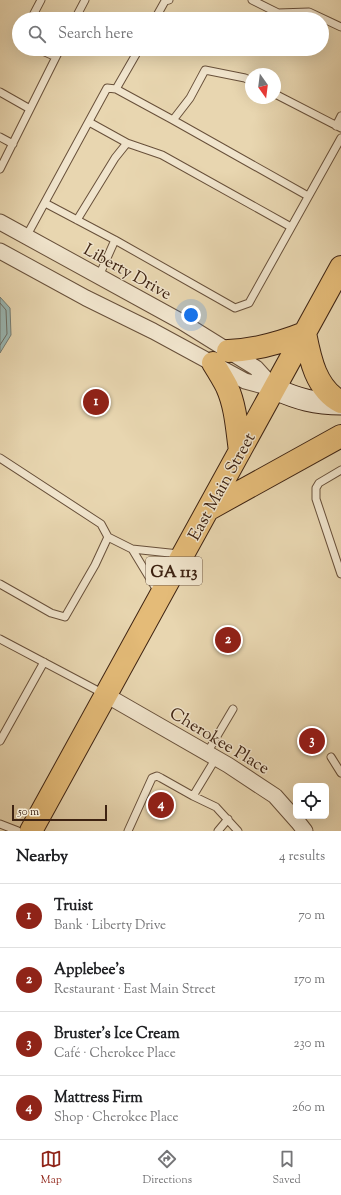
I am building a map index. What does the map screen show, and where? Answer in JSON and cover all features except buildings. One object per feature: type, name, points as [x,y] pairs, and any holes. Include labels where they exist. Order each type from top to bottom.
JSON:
[{"type":"main road","name":"East Main Street","points":[[31,831],[341,267]]},
{"type":"main road","points":[[240,451],[235,414],[220,357],[283,341],[305,333],[317,376],[330,395],[341,403]]},
{"type":"main road","points":[[275,389],[308,401],[318,403],[341,403]]},
{"type":"main road","points":[[209,509],[341,436]]},
{"type":"street","name":"Liberty Drive","points":[[0,222],[182,322],[245,381],[275,389]]},
{"type":"street","points":[[15,259],[26,237]]},
{"type":"street","name":"Liberty Drive","points":[[0,251],[86,298],[153,330],[220,357],[256,368],[275,389]]},
{"type":"street","name":"Cherokee Place","points":[[106,695],[212,756],[274,796],[305,831]]},
{"type":"lane","points":[[35,12],[41,0]]},
{"type":"lane","points":[[79,12],[85,0]]},
{"type":"lane","points":[[159,12],[165,1],[169,0]]},
{"type":"lane","points":[[252,0],[276,12]]},
{"type":"lane","points":[[329,21],[341,27]]},
{"type":"lane","points":[[116,89],[135,56]]},
{"type":"lane","points":[[0,169],[56,57]]},
{"type":"lane","points":[[173,120],[190,98],[205,70],[245,78]]},
{"type":"lane","points":[[26,237],[107,88],[116,89],[308,196]]},
{"type":"lane","points":[[0,92],[30,109]]},
{"type":"lane","points":[[281,97],[338,127],[341,116]]},
{"type":"lane","points":[[89,122],[127,143],[162,155],[290,228]]},
{"type":"lane","points":[[0,137],[13,144]]},
{"type":"lane","points":[[45,203],[115,240],[235,308],[249,303],[341,138]]},
{"type":"lane","points":[[76,220],[115,158],[127,143]]},
{"type":"lane","points":[[99,276],[115,240]]},
{"type":"lane","points":[[0,458],[101,524],[108,537],[132,549],[183,555]]},
{"type":"lane","points":[[341,470],[319,483],[316,488],[316,499],[341,574]]},
{"type":"lane","points":[[0,584],[51,613],[65,617],[95,564],[108,537]]},
{"type":"lane","points":[[132,549],[160,596]]},
{"type":"lane","points":[[0,639],[106,695]]},
{"type":"lane","points":[[0,741],[44,662]]},
{"type":"lane","points":[[193,796],[233,708]]},
{"type":"lane","points":[[331,757],[341,773]]},
{"type":"lane","points":[[128,831],[152,778],[157,776],[216,807],[238,831]]},
{"type":"lane","points":[[218,831],[228,819]]},
{"type":"lane","points":[[0,824],[18,831]]},
{"type":"water","points":[[0,297],[10,308],[11,335],[0,353]]},
{"type":"place","name":"Truist","points":[[96,402]]},
{"type":"place","name":"Applebee's","points":[[228,640]]},
{"type":"place","name":"Bruster's Ice Cream","points":[[312,741]]},
{"type":"place","name":"Mattress Firm","points":[[161,805]]}]
